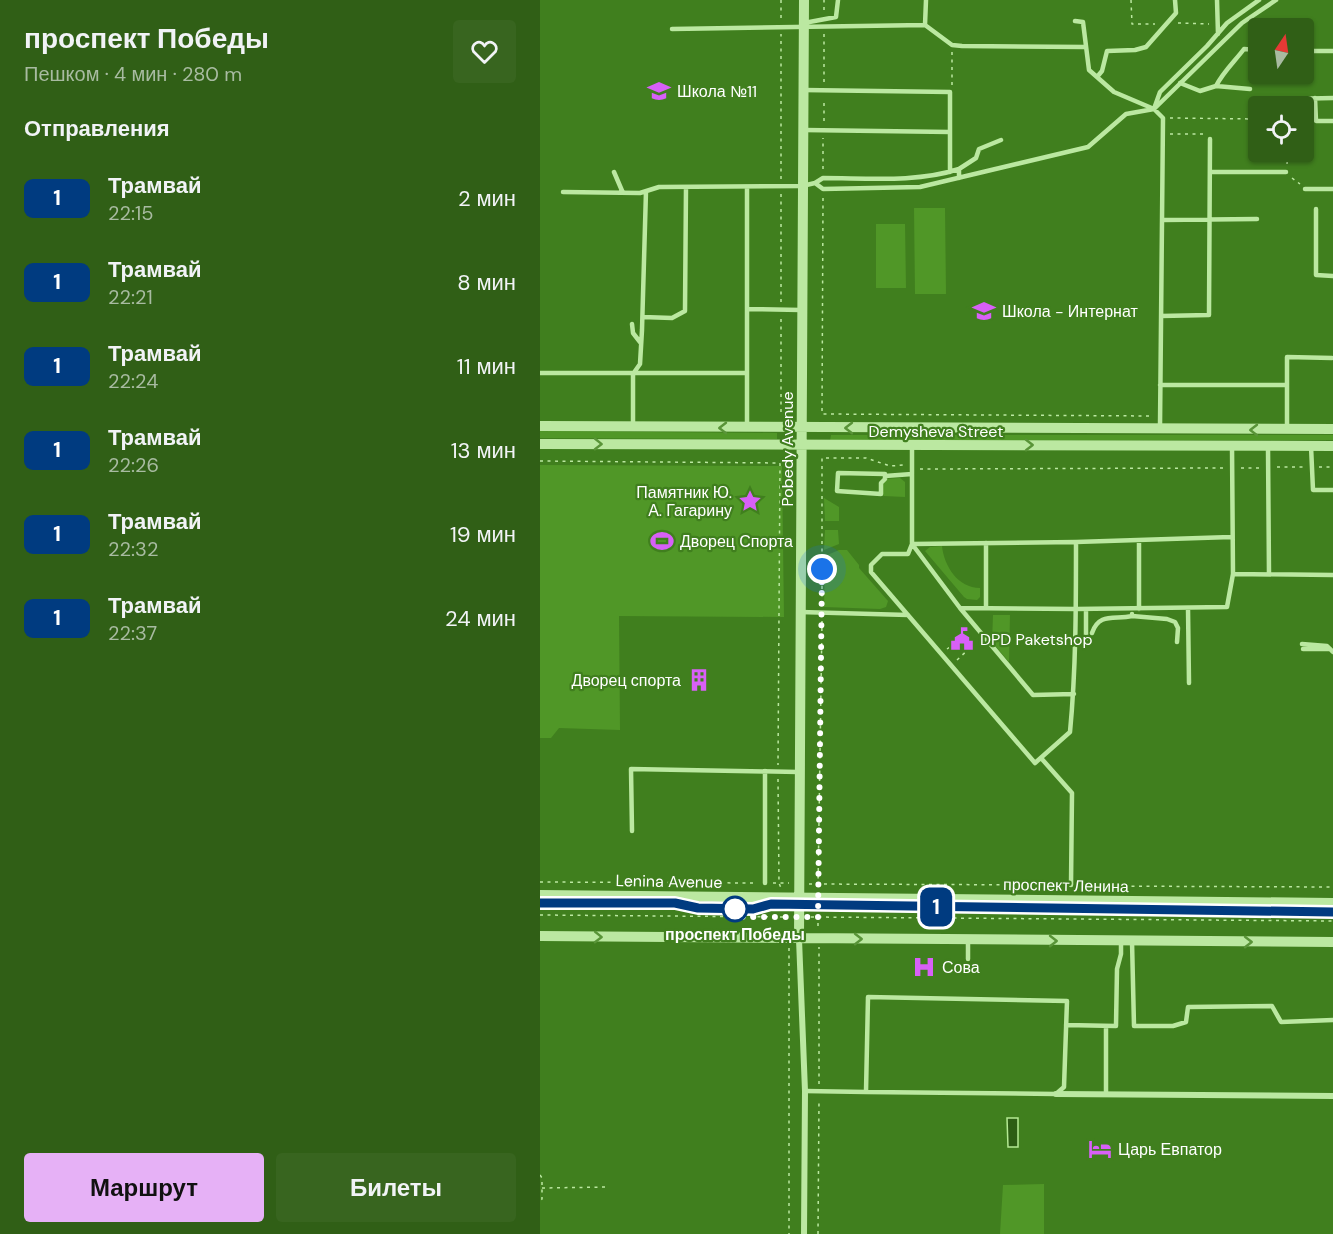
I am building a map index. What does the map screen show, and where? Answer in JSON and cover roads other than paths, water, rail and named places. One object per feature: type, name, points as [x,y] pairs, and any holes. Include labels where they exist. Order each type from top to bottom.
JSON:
[{"type":"street","name":"Pobedy Avenue","points":[[794,939],[799,917],[801,772],[804,0]]},
{"type":"street","name":"Demysheva Street","points":[[540,426],[1333,429]]},
{"type":"street","name":"Demysheva Street","points":[[540,444],[1333,446]]},
{"type":"street","name":"Lenina Avenue","points":[[540,895],[799,897]]},
{"type":"street","name":"проспект Ленина","points":[[799,897],[1333,903]]},
{"type":"street","points":[[540,936],[1333,942]]},
{"type":"street","points":[[794,939],[805,1091],[804,1234]]},
{"type":"street","points":[[1056,1094],[1333,1096]]},
{"type":"lane","points":[[672,29],[782,28],[804,25],[836,17],[838,0]]},
{"type":"lane","points":[[926,0],[926,25]]},
{"type":"lane","points":[[1097,77],[1102,71],[1107,51],[1135,50],[1146,47],[1176,13],[1175,0]]},
{"type":"lane","points":[[1217,0],[1218,34]]},
{"type":"lane","points":[[1154,109],[1160,92],[1227,23],[1259,0]]},
{"type":"lane","points":[[815,183],[823,189],[920,187],[1088,147],[1126,114],[1154,109],[1242,23],[1276,0]]},
{"type":"lane","points":[[1075,21],[1083,22],[1089,70],[1114,92],[1154,109],[1163,118],[1160,430]]},
{"type":"lane","points":[[804,25],[824,27],[926,25],[952,45],[1085,47]]},
{"type":"lane","points":[[1216,86],[1222,75],[1244,49],[1248,49]]},
{"type":"lane","points":[[1314,51],[1333,51]]},
{"type":"lane","points":[[1180,83],[1200,91],[1216,86],[1250,89]]},
{"type":"lane","points":[[803,90],[950,92],[950,172]]},
{"type":"lane","points":[[1333,98],[1315,98],[1316,121],[1333,121]]},
{"type":"lane","points":[[803,130],[950,132]]},
{"type":"lane","points":[[1161,316],[1209,315],[1210,139]]},
{"type":"lane","points":[[563,192],[646,192],[659,187],[802,186],[815,183],[823,178],[898,178],[950,172],[976,158],[979,149],[1001,140]]},
{"type":"lane","points":[[959,169],[959,178]]},
{"type":"lane","points":[[614,172],[623,193]]},
{"type":"lane","points":[[1209,172],[1286,172]]},
{"type":"lane","points":[[643,317],[672,318],[685,311],[686,187]]},
{"type":"lane","points":[[747,187],[747,428]]},
{"type":"lane","points":[[1305,189],[1333,189]]},
{"type":"lane","points":[[633,427],[633,374],[640,364],[643,317],[646,192]]},
{"type":"lane","points":[[1316,209],[1316,275],[1333,276]]},
{"type":"lane","points":[[1162,220],[1257,219]]},
{"type":"lane","points":[[747,309],[803,310]]},
{"type":"lane","points":[[632,324],[633,333],[641,343]]},
{"type":"lane","points":[[1287,430],[1287,357],[1332,358]]},
{"type":"lane","points":[[540,373],[746,373]]},
{"type":"lane","points":[[1160,385],[1287,385]]},
{"type":"lane","points":[[960,608],[1227,607],[1233,574],[1232,445]]},
{"type":"lane","points":[[1268,445],[1269,574]]},
{"type":"lane","points":[[912,446],[912,544],[908,554],[882,554],[872,565],[871,572],[1035,763],[1070,732],[1074,694],[1076,542]]},
{"type":"lane","points":[[1311,446],[1313,490],[1333,490]]},
{"type":"lane","points":[[885,476],[881,483],[881,494],[837,491],[838,473],[885,474],[885,476],[912,472]]},
{"type":"lane","points":[[912,544],[1231,537]]},
{"type":"lane","points":[[1139,540],[1139,609]]},
{"type":"lane","points":[[986,543],[986,608]]},
{"type":"lane","points":[[912,544],[960,608],[1033,695],[1074,694]]},
{"type":"lane","points":[[1233,574],[1333,575]]},
{"type":"lane","points":[[1188,608],[1189,683]]},
{"type":"lane","points":[[1086,609],[1086,639]]},
{"type":"lane","points":[[1132,609],[1132,616]]},
{"type":"lane","points":[[801,612],[908,615]]},
{"type":"lane","points":[[1092,633],[1096,622],[1102,619],[1132,616],[1175,622],[1178,628],[1177,642]]},
{"type":"lane","points":[[1302,647],[1331,651]]},
{"type":"lane","points":[[1041,758],[1072,794],[1071,885]]},
{"type":"lane","points":[[632,831],[631,770],[801,772]]},
{"type":"lane","points":[[765,771],[765,883]]},
{"type":"lane","points":[[968,940],[968,959]]},
{"type":"lane","points":[[1066,1025],[1116,1026],[1120,941]]},
{"type":"lane","points":[[1132,941],[1134,1026],[1173,1026],[1186,1023],[1188,1006],[1272,1006],[1281,1022],[1333,1020]]},
{"type":"lane","points":[[968,991],[968,999]]},
{"type":"lane","points":[[805,1091],[819,1092],[1056,1094],[1064,1087],[1066,1001],[868,998],[866,1092]]},
{"type":"lane","points":[[1106,1093],[1107,1026]]},
{"type":"tram line","points":[[540,903],[1333,912]]},
{"type":"tram line","name":"1","points":[[540,903],[675,903],[698,908],[753,909],[771,904],[1333,912]]},
{"type":"place","name":"Школа №11","points":[[659,91]]},
{"type":"place","name":"Школа - Интернат","points":[[984,311]]},
{"type":"place","name":"Памятник Ю. А. Гагарину","points":[[750,501]]},
{"type":"place","name":"Дворец Спорта","points":[[662,541]]},
{"type":"place","name":"DPD Paketshop","points":[[962,639]]},
{"type":"place","name":"Дворец спорта","points":[[699,680]]},
{"type":"place","name":"проспект Победы","points":[[735,909]]},
{"type":"place","name":"Сова","points":[[924,967]]},
{"type":"place","name":"Царь Евпатор","points":[[1100,1149]]}]
